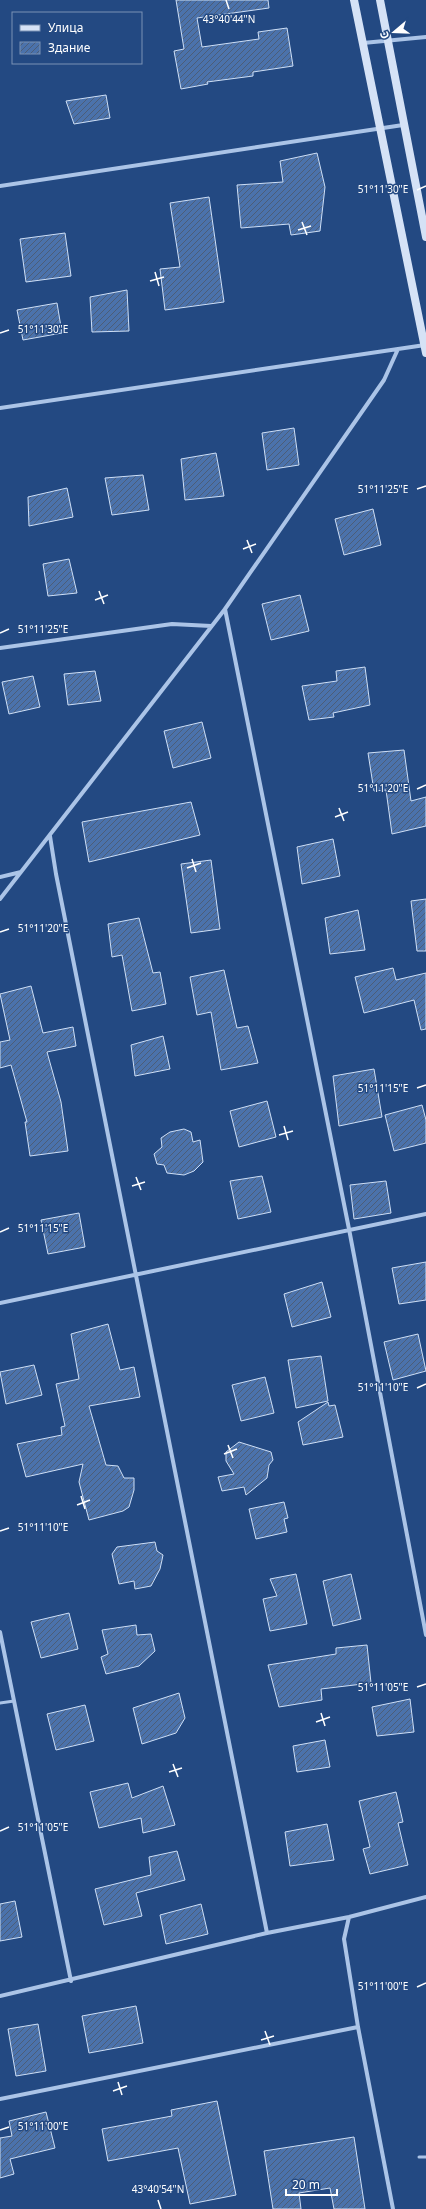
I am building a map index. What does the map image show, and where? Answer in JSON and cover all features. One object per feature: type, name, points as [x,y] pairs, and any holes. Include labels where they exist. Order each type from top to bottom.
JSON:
[{"type":"street","points":[[0,408],[398,349],[425,348],[354,0]]},
{"type":"street","points":[[380,0],[403,125],[426,236]]},
{"type":"street","points":[[362,43],[426,37]]},
{"type":"street","points":[[0,186],[403,125]]},
{"type":"street","points":[[0,899],[211,626],[226,609],[384,380],[398,349]]},
{"type":"street","points":[[226,609],[349,1229],[426,1635]]},
{"type":"street","points":[[0,648],[172,624],[211,626]]},
{"type":"street","points":[[50,836],[56,874],[268,1933]]},
{"type":"street","points":[[0,877],[22,872]]},
{"type":"street","points":[[0,1303],[426,1214]]},
{"type":"street","points":[[0,1632],[71,1981]]},
{"type":"street","points":[[0,1996],[71,1981],[268,1933],[349,1917],[426,1897]]},
{"type":"street","points":[[349,1917],[344,1939],[358,2026],[394,2209]]},
{"type":"street","points":[[0,2099],[358,2026]]},
{"type":"lane","points":[[0,1703],[14,1700]]},
{"type":"lane","points":[[419,2157],[426,2157]]},
{"type":"building","points":[[176,0],[268,0],[269,8],[197,18],[202,47],[259,39],[258,32],[287,28],[293,66],[253,72],[253,76],[207,82],[208,84],[181,89],[174,51],[184,49]]},
{"type":"building","points":[[106,95],[110,118],[74,124],[66,101]]},
{"type":"building","points":[[317,153],[325,187],[320,231],[291,235],[289,224],[241,228],[237,185],[283,182],[280,161]]},
{"type":"building","points":[[209,197],[224,302],[165,310],[160,269],[180,267],[170,203]]},
{"type":"building","points":[[65,233],[71,276],[26,282],[20,239]]},
{"type":"building","points":[[127,290],[129,331],[92,332],[90,297]]},
{"type":"building","points":[[57,303],[62,333],[23,340],[17,310]]},
{"type":"building","points":[[294,428],[299,465],[267,470],[262,433]]},
{"type":"building","points":[[216,453],[224,496],[185,500],[181,459]]},
{"type":"building","points":[[143,475],[149,510],[112,515],[105,478]]},
{"type":"building","points":[[67,488],[73,517],[29,526],[28,497]]},
{"type":"building","points":[[373,509],[381,545],[344,555],[335,519]]},
{"type":"building","points":[[69,559],[77,593],[48,596],[43,564]]},
{"type":"building","points":[[300,595],[309,631],[271,640],[262,604]]},
{"type":"building","points":[[365,667],[370,705],[333,713],[334,717],[309,720],[302,686],[337,681],[336,671]]},
{"type":"building","points":[[95,671],[101,701],[68,705],[64,674]]},
{"type":"building","points":[[33,676],[40,707],[9,714],[2,682]]},
{"type":"building","points":[[202,722],[211,758],[173,768],[164,731]]},
{"type":"building","points":[[404,750],[411,801],[426,797],[426,826],[392,834],[386,790],[374,791],[368,753]]},
{"type":"building","points":[[191,802],[200,835],[89,862],[82,822]]},
{"type":"building","points":[[333,839],[340,876],[302,884],[297,847]]},
{"type":"building","points":[[211,860],[220,929],[191,933],[181,864]]},
{"type":"building","points":[[426,899],[426,951],[417,951],[411,901]]},
{"type":"building","points":[[358,910],[365,950],[330,954],[325,918]]},
{"type":"building","points":[[139,918],[153,973],[160,972],[166,1004],[132,1011],[122,955],[112,957],[108,924]]},
{"type":"building","points":[[393,968],[396,980],[426,973],[426,1029],[421,1030],[414,1000],[364,1013],[355,977]]},
{"type":"building","points":[[224,970],[237,1028],[248,1026],[258,1063],[221,1070],[211,1012],[197,1015],[190,977]]},
{"type":"building","points":[[31,986],[43,1033],[73,1027],[76,1046],[47,1052],[61,1102],[68,1151],[30,1156],[25,1122],[27,1122],[11,1065],[0,1068],[0,1042],[10,1040],[0,994]]},
{"type":"building","points":[[163,1036],[170,1069],[135,1076],[131,1045]]},
{"type":"building","points":[[374,1069],[382,1117],[339,1126],[333,1076]]},
{"type":"building","points":[[267,1101],[276,1137],[239,1147],[230,1111]]},
{"type":"building","points":[[422,1105],[426,1120],[426,1143],[394,1151],[385,1115]]},
{"type":"building","points":[[184,1129],[191,1132],[193,1142],[200,1140],[203,1162],[194,1171],[184,1175],[167,1173],[164,1165],[157,1164],[154,1154],[162,1147],[161,1138],[170,1132]]},
{"type":"building","points":[[262,1176],[271,1212],[238,1219],[230,1181]]},
{"type":"building","points":[[386,1181],[391,1213],[354,1219],[350,1185]]},
{"type":"building","points":[[79,1213],[85,1247],[48,1254],[41,1220]]},
{"type":"building","points":[[426,1262],[426,1300],[399,1304],[392,1268]]},
{"type":"building","points":[[322,1282],[331,1317],[292,1327],[284,1294]]},
{"type":"building","points":[[108,1324],[120,1370],[134,1367],[140,1397],[89,1406],[106,1465],[118,1466],[124,1478],[134,1478],[134,1490],[129,1507],[123,1511],[89,1520],[79,1482],[83,1464],[26,1477],[17,1444],[62,1435],[61,1427],[65,1426],[56,1384],[79,1379],[71,1334]]},
{"type":"building","points":[[418,1334],[426,1371],[393,1380],[384,1342]]},
{"type":"building","points":[[321,1356],[328,1401],[296,1408],[288,1360]]},
{"type":"building","points":[[34,1365],[42,1395],[6,1404],[0,1372]]},
{"type":"building","points":[[265,1377],[274,1413],[241,1421],[232,1385]]},
{"type":"building","points":[[328,1402],[329,1406],[335,1405],[343,1437],[303,1445],[298,1422]]},
{"type":"building","points":[[239,1442],[271,1452],[273,1460],[269,1465],[267,1478],[246,1495],[244,1487],[222,1491],[218,1477],[234,1474],[226,1461],[226,1452]]},
{"type":"building","points":[[284,1502],[288,1518],[284,1519],[287,1532],[256,1539],[249,1509]]},
{"type":"building","points":[[155,1542],[157,1551],[163,1555],[160,1569],[151,1586],[135,1589],[134,1581],[119,1584],[112,1554],[117,1547]]},
{"type":"building","points":[[296,1574],[307,1624],[270,1631],[263,1599],[277,1596],[270,1579]]},
{"type":"building","points":[[351,1574],[361,1619],[333,1626],[323,1581]]},
{"type":"building","points":[[69,1613],[78,1649],[41,1658],[31,1622]]},
{"type":"building","points":[[136,1625],[137,1635],[151,1634],[155,1651],[139,1666],[106,1674],[101,1657],[108,1654],[102,1630]]},
{"type":"building","points":[[367,1645],[371,1683],[321,1689],[322,1700],[279,1707],[268,1665],[336,1654],[336,1648]]},
{"type":"building","points":[[179,1693],[185,1718],[176,1733],[142,1744],[133,1708]]},
{"type":"building","points":[[410,1699],[414,1732],[377,1736],[372,1707]]},
{"type":"building","points":[[85,1705],[94,1741],[56,1750],[47,1714]]},
{"type":"building","points":[[325,1740],[330,1767],[297,1772],[293,1746]]},
{"type":"building","points":[[128,1783],[132,1798],[163,1786],[175,1825],[143,1833],[141,1818],[99,1828],[90,1792]]},
{"type":"building","points":[[396,1792],[403,1822],[398,1823],[408,1865],[370,1874],[363,1849],[370,1847],[359,1801]]},
{"type":"building","points":[[327,1824],[334,1860],[290,1866],[285,1832]]},
{"type":"building","points":[[177,1851],[185,1880],[136,1893],[142,1916],[104,1925],[95,1889],[151,1875],[149,1857]]},
{"type":"building","points":[[15,1901],[22,1937],[0,1941],[0,1904]]},
{"type":"building","points":[[201,1904],[208,1934],[166,1944],[160,1915]]},
{"type":"building","points":[[136,2006],[143,2043],[89,2053],[82,2016]]},
{"type":"building","points":[[38,2024],[46,2071],[16,2076],[8,2029]]},
{"type":"building","points":[[217,2101],[236,2195],[190,2204],[178,2148],[108,2161],[102,2129],[172,2116],[171,2110]]},
{"type":"building","points":[[46,2112],[55,2148],[10,2159],[14,2174],[0,2178],[0,2138],[12,2136],[9,2121]]},
{"type":"building","points":[[354,2137],[365,2209],[334,2209],[330,2188],[299,2193],[301,2209],[273,2209],[264,2151]]}]
